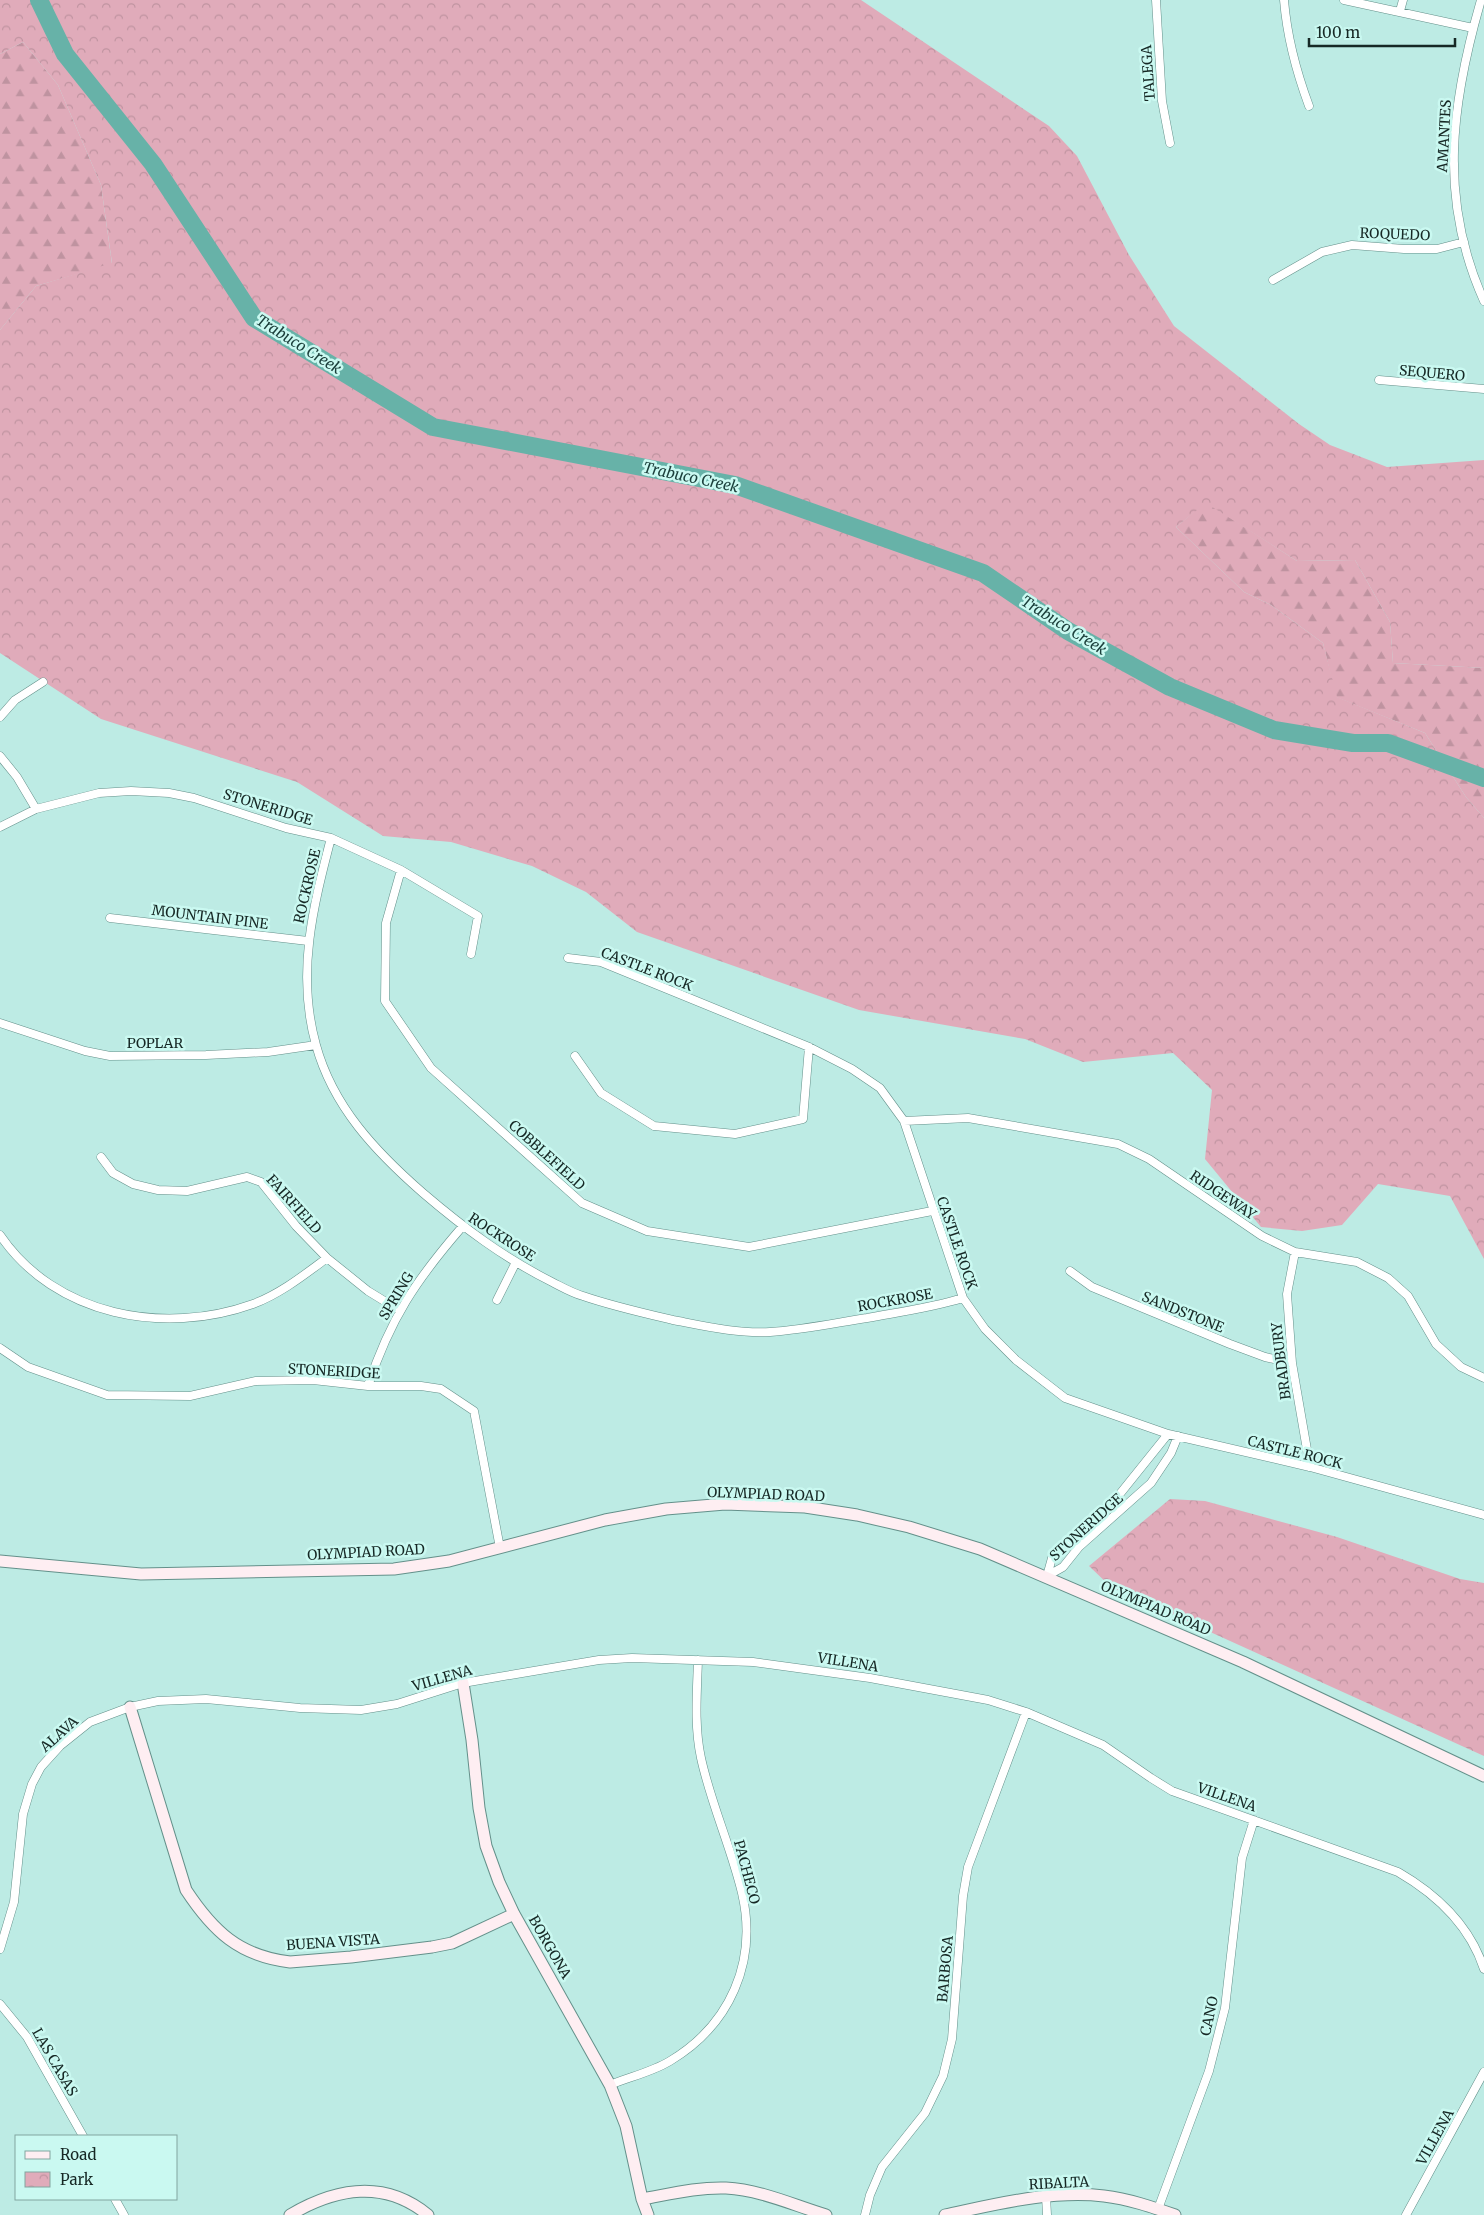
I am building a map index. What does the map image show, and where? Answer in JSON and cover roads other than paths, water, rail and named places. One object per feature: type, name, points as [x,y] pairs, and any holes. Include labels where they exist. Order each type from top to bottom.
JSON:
[{"type":"street","name":"TALEGA","points":[[1156,0],[1162,101],[1170,143]]},
{"type":"street","points":[[1284,0],[1287,34],[1300,82],[1309,106]]},
{"type":"street","points":[[1344,0],[1473,28]]},
{"type":"street","points":[[1400,11],[1403,0]]},
{"type":"street","name":"AMANTES","points":[[1481,0],[1459,90],[1453,136],[1453,169],[1464,242],[1473,278],[1484,301]]},
{"type":"street","name":"ROQUEDO","points":[[1273,280],[1322,252],[1352,245],[1404,249],[1437,248],[1464,242]]},
{"type":"street","name":"SEQUERO","points":[[1379,380],[1484,390]]},
{"type":"street","points":[[0,717],[15,700],[43,682]]},
{"type":"street","points":[[0,756],[17,777],[36,809]]},
{"type":"street","name":"STONERIDGE","points":[[0,827],[36,809],[99,794],[131,791],[169,793],[194,798],[286,828],[331,838],[401,870],[478,916],[470,954]]},
{"type":"street","name":"ROCKROSE","points":[[331,838],[314,901],[308,941],[307,993],[316,1045],[340,1101],[360,1132],[385,1159],[462,1227],[515,1264],[581,1296],[692,1324],[768,1332],[808,1328],[938,1306],[962,1298]]},
{"type":"street","name":"COBBLEFIELD","points":[[401,870],[386,923],[384,1000],[431,1068],[582,1202],[647,1231],[749,1247],[932,1211]]},
{"type":"street","name":"MOUNTAIN PINE","points":[[110,918],[308,941]]},
{"type":"street","name":"CASTLE ROCK","points":[[568,958],[601,962],[809,1047],[852,1069],[880,1088],[904,1121],[962,1298],[985,1329],[1016,1360],[1066,1398],[1168,1434],[1310,1467],[1484,1515]]},
{"type":"street","name":"POPLAR","points":[[0,1023],[85,1051],[110,1056],[268,1052],[316,1045]]},
{"type":"street","points":[[575,1056],[601,1093],[654,1126],[735,1134],[802,1119],[809,1047]]},
{"type":"street","name":"RIDGEWAY","points":[[904,1121],[968,1118],[1118,1144],[1149,1159],[1262,1236],[1294,1252],[1358,1262],[1388,1278],[1408,1296],[1436,1344],[1461,1368],[1484,1378]]},
{"type":"street","name":"FAIRFIELD","points":[[101,1157],[113,1173],[133,1184],[158,1190],[187,1191],[247,1177],[261,1182],[296,1226],[327,1258],[368,1291],[399,1310]]},
{"type":"street","name":"SPRING","points":[[368,1386],[378,1355],[399,1310],[428,1266],[462,1227]]},
{"type":"street","points":[[0,1235],[12,1252],[37,1276],[65,1295],[95,1308],[172,1318],[203,1316],[253,1304],[283,1289],[327,1258]]},
{"type":"street","name":"BRADBURY","points":[[1294,1252],[1287,1294],[1292,1363],[1310,1467]]},
{"type":"street","points":[[497,1300],[515,1264]]},
{"type":"street","name":"SANDSTONE","points":[[1070,1271],[1092,1287],[1101,1291],[1265,1358],[1292,1363]]},
{"type":"street","name":"STONERIDGE","points":[[0,1348],[28,1367],[107,1395],[190,1396],[256,1381],[313,1380],[368,1386],[421,1386],[441,1389],[474,1411],[500,1548]]},
{"type":"street","name":"STONERIDGE","points":[[1047,1576],[1052,1558],[1071,1538],[1119,1495],[1168,1434]]},
{"type":"street","name":"STONERIDGE","points":[[1047,1576],[1063,1567],[1080,1546],[1151,1483],[1162,1467],[1178,1436]]},
{"type":"street","points":[[1148,1460],[1162,1467]]},
{"type":"street","name":"OLYMPIAD ROAD","points":[[0,1561],[142,1574],[385,1569],[449,1561],[605,1520],[666,1509],[725,1504],[805,1507],[857,1515],[945,1537],[1047,1576],[1243,1662],[1484,1776]]},
{"type":"street","points":[[1071,1538],[1080,1546]]},
{"type":"street","name":"VILLENA","points":[[130,1707],[158,1701],[206,1699],[300,1708],[361,1710],[397,1704],[464,1683],[599,1660],[753,1662],[966,1694],[1026,1712],[1103,1744],[1172,1791],[1377,1862],[1417,1883],[1433,1895],[1457,1921],[1472,1943],[1484,1968]]},
{"type":"street","name":"PACHECO","points":[[610,2085],[668,2062],[702,2037],[727,2006],[734,1990],[744,1955],[746,1931],[742,1891],[701,1756],[697,1719],[698,1660]]},
{"type":"street","name":"BORGONA","points":[[464,1683],[479,1808],[486,1846],[499,1882],[514,1914],[610,2085],[626,2126],[642,2200],[648,2215]]},
{"type":"street","name":"BUENA VISTA","points":[[130,1707],[186,1890],[203,1916],[222,1935],[246,1950],[270,1960],[290,1962],[412,1950],[452,1943],[514,1914]]},
{"type":"street","name":"ALAVA","points":[[0,1949],[14,1902],[23,1814],[32,1784],[41,1767],[60,1746],[90,1722],[130,1707]]},
{"type":"street","name":"BARBOSA","points":[[865,2215],[872,2188],[882,2167],[925,2113],[945,2068],[952,2039],[963,1896],[968,1867],[1026,1712]]},
{"type":"street","name":"CANO","points":[[1158,2209],[1209,2071],[1221,2026],[1225,2008],[1242,1858],[1254,1820]]},
{"type":"street","name":"LAS CASAS","points":[[0,2004],[27,2037],[82,2135]]},
{"type":"street","name":"VILLENA","points":[[1406,2215],[1484,2072]]},
{"type":"street","points":[[642,2200],[706,2188],[725,2188],[762,2194],[826,2215]]},
{"type":"street","points":[[290,2215],[323,2198],[353,2191],[388,2194],[403,2199],[428,2215]]},
{"type":"street","name":"RIBALTA","points":[[945,2215],[1046,2196],[1073,2194],[1105,2196],[1133,2201],[1175,2215]]},
{"type":"street","points":[[1046,2196],[1047,2215]]},
{"type":"street","points":[[116,2200],[124,2215]]},
{"type":"waterway","name":"Trabuco Creek","points":[[39,0],[65,54],[153,164],[254,318],[433,427],[735,485],[983,573],[1068,631],[1170,687],[1274,730],[1353,743],[1388,743],[1484,778]]}]
